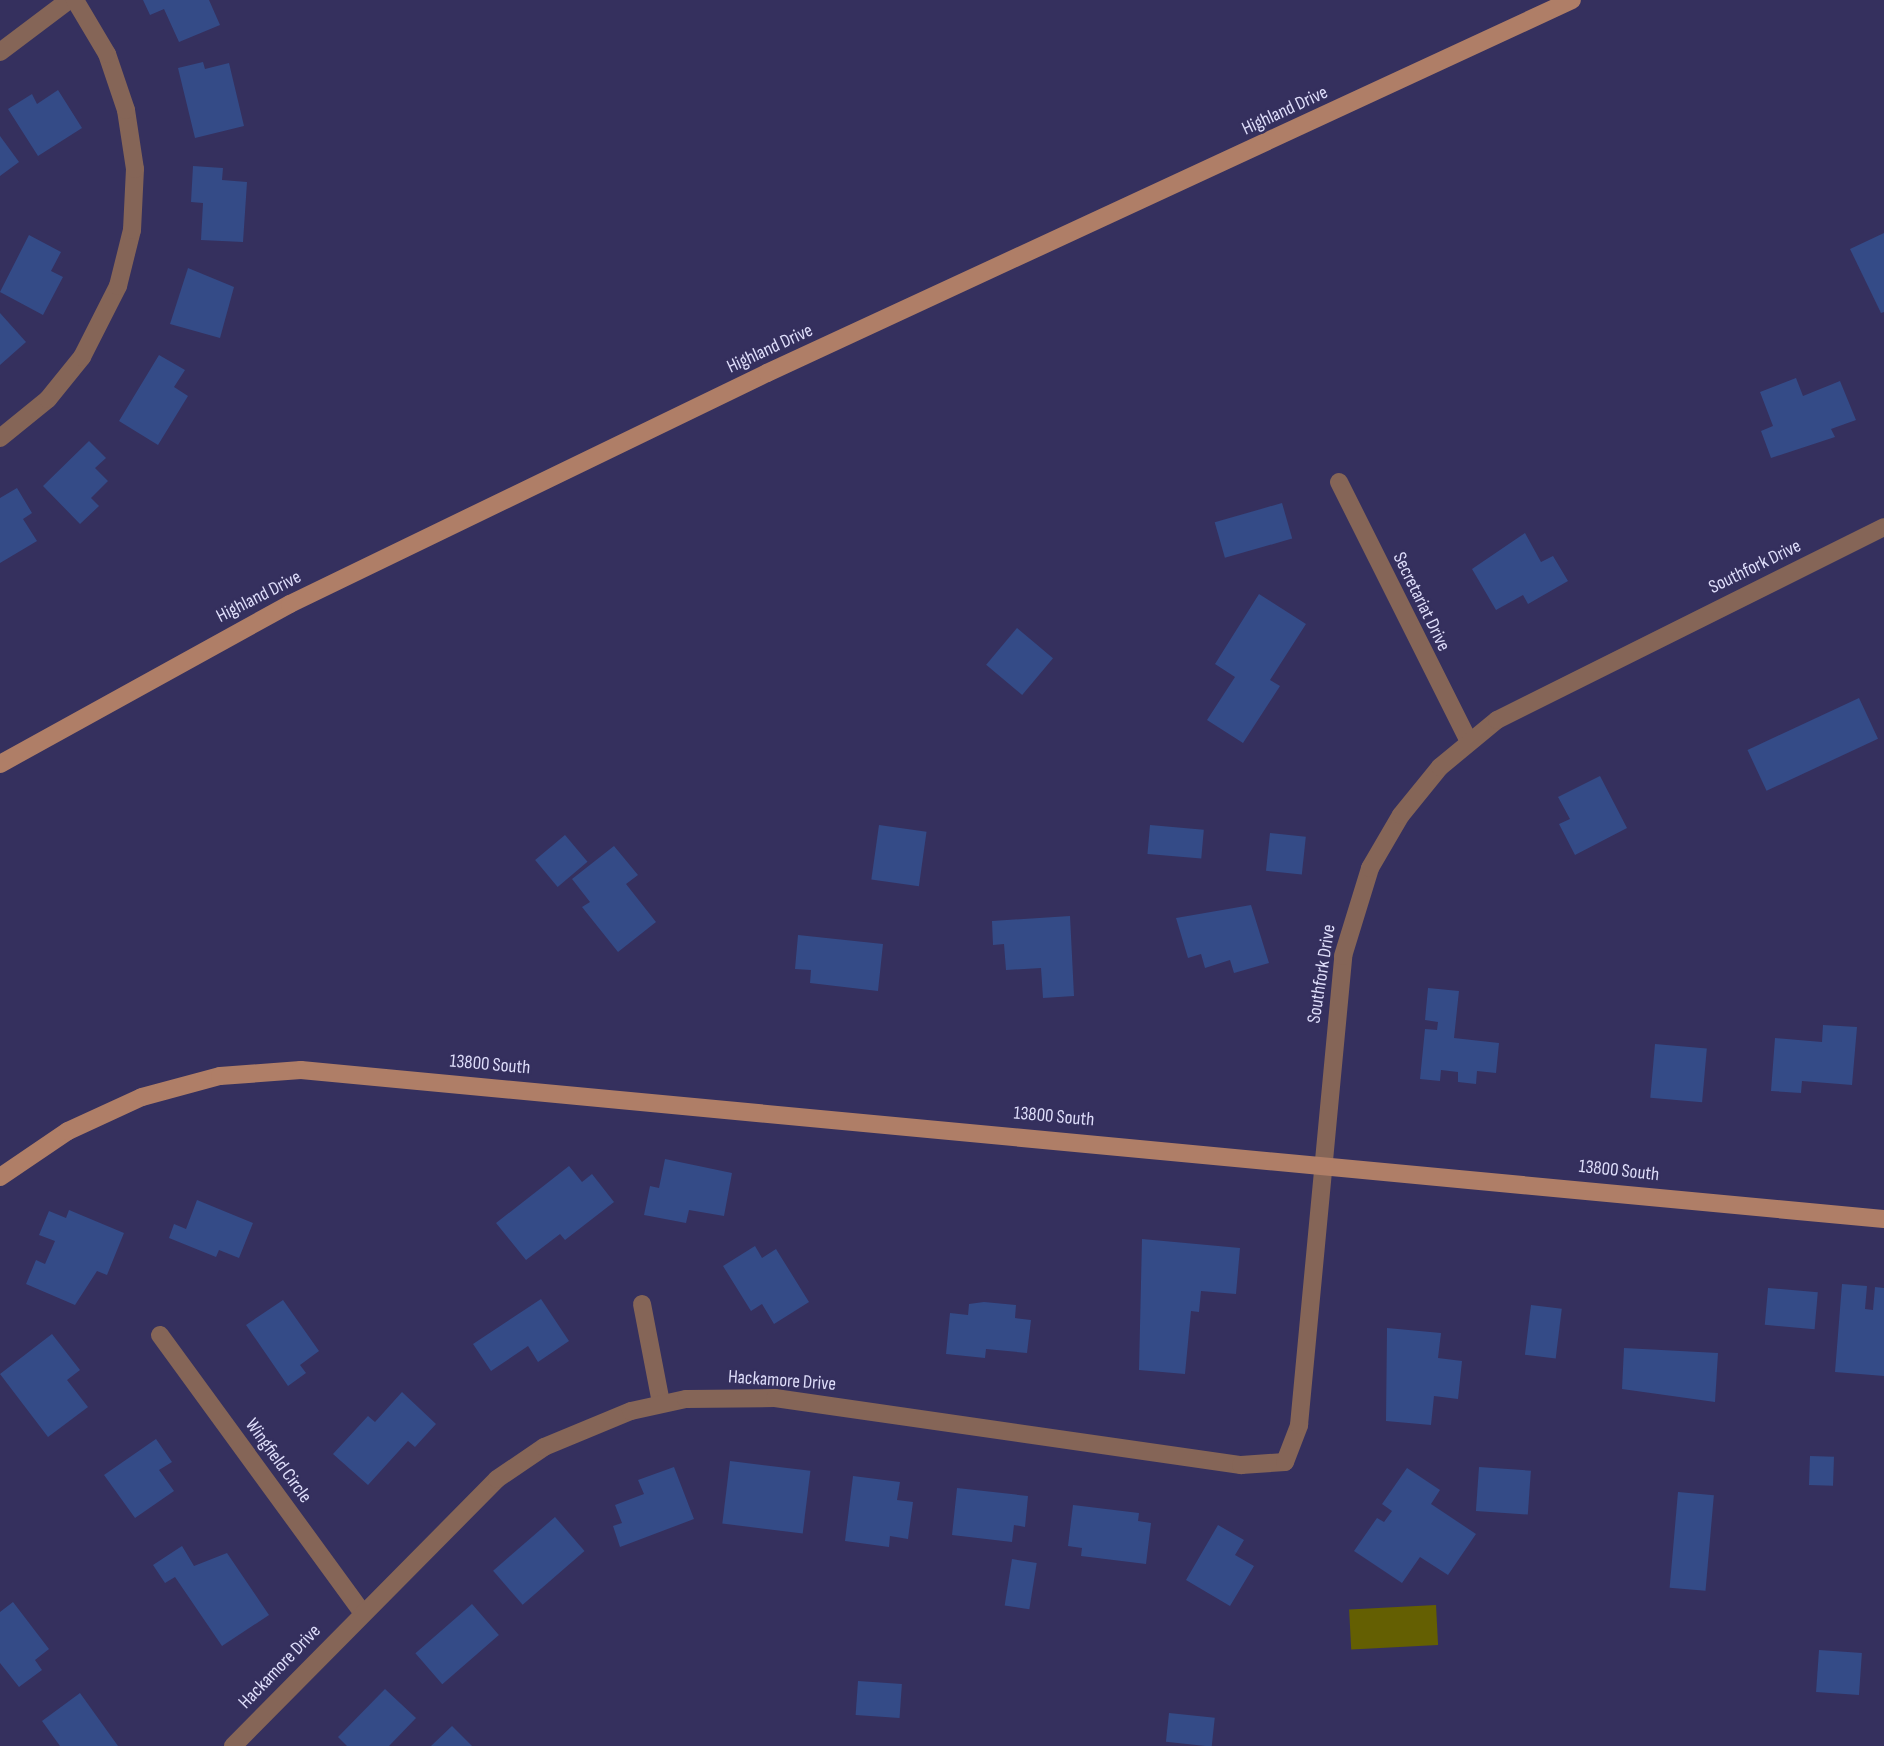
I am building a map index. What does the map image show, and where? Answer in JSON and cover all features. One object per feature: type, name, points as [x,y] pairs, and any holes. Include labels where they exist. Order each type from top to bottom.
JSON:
[{"type":"main road","name":"Highland Drive","points":[[0,764],[302,598],[815,351],[1572,0]]},
{"type":"main road","name":"13800 South","points":[[0,1177],[116,1107],[220,1076],[327,1071],[1322,1163],[1884,1219]]},
{"type":"street","points":[[0,52],[69,0]]},
{"type":"street","points":[[0,438],[48,399],[82,357],[118,286],[132,230],[135,169],[126,110],[107,54],[75,0]]},
{"type":"street","name":"Secretariat Drive","points":[[1339,482],[1468,740]]},
{"type":"street","name":"Southfork Drive","points":[[1285,1462],[1299,1425],[1343,956],[1359,897],[1401,815],[1468,740],[1527,703],[1884,527]]},
{"type":"street","points":[[642,1304],[661,1404]]},
{"type":"street","name":"Wingfield Circle","points":[[160,1335],[363,1613]]},
{"type":"street","name":"Hackamore Drive","points":[[233,1746],[363,1613],[520,1462],[571,1434],[661,1404],[775,1398],[1241,1465],[1285,1462]]},
{"type":"shaded area","points":[[1436,1605],[1438,1645],[1351,1649],[1349,1610]]},
{"type":"building","points":[[143,0],[209,0],[220,25],[179,42],[164,9],[150,15]]},
{"type":"building","points":[[203,62],[205,69],[229,63],[244,126],[195,138],[178,68]]},
{"type":"building","points":[[58,90],[82,128],[38,156],[8,109],[32,94],[37,104]]},
{"type":"building","points":[[0,136],[19,162],[0,176]]},
{"type":"building","points":[[193,166],[223,168],[222,180],[247,182],[243,242],[201,240],[203,203],[191,202]]},
{"type":"building","points":[[1884,233],[1884,312],[1881,313],[1850,249]]},
{"type":"building","points":[[29,235],[61,252],[51,271],[63,277],[43,315],[0,292]]},
{"type":"building","points":[[188,268],[234,287],[220,338],[170,324]]},
{"type":"building","points":[[0,313],[26,342],[0,365]]},
{"type":"building","points":[[159,355],[185,370],[174,387],[188,396],[158,445],[119,421]]},
{"type":"building","points":[[1796,378],[1803,396],[1840,381],[1856,420],[1831,429],[1835,437],[1771,458],[1761,431],[1773,426],[1760,392]]},
{"type":"building","points":[[89,441],[106,458],[95,468],[108,481],[91,498],[99,506],[80,524],[43,486]]},
{"type":"building","points":[[17,488],[32,513],[23,519],[37,541],[0,563],[0,498]]},
{"type":"building","points":[[1282,503],[1292,539],[1225,558],[1215,522]]},
{"type":"building","points":[[1525,533],[1541,562],[1553,556],[1568,581],[1528,604],[1523,595],[1496,610],[1472,569]]},
{"type":"building","points":[[1259,594],[1306,624],[1270,680],[1280,686],[1243,743],[1207,720],[1235,677],[1215,664]]},
{"type":"building","points":[[1017,628],[1053,658],[1022,695],[986,665]]},
{"type":"building","points":[[1859,698],[1878,739],[1767,791],[1748,750]]},
{"type":"building","points":[[1600,776],[1627,828],[1575,855],[1559,824],[1570,819],[1558,797]]},
{"type":"building","points":[[879,825],[927,832],[919,886],[871,879]]},
{"type":"building","points":[[1150,825],[1204,830],[1201,859],[1147,854]]},
{"type":"building","points":[[1270,833],[1306,837],[1302,875],[1266,871]]},
{"type":"building","points":[[565,835],[587,862],[558,887],[535,860]]},
{"type":"building","points":[[614,846],[638,875],[626,884],[656,922],[618,952],[582,907],[590,902],[572,879]]},
{"type":"building","points":[[1251,905],[1269,963],[1234,973],[1230,960],[1205,968],[1201,954],[1188,958],[1176,918]]},
{"type":"building","points":[[1070,916],[1074,996],[1043,998],[1041,968],[1006,970],[1004,944],[993,945],[992,921]]},
{"type":"building","points":[[798,935],[883,944],[878,991],[810,983],[811,970],[795,969]]},
{"type":"building","points":[[1428,988],[1459,991],[1454,1038],[1499,1043],[1496,1073],[1477,1071],[1476,1084],[1458,1082],[1458,1072],[1441,1070],[1440,1081],[1420,1079],[1425,1029],[1437,1030],[1438,1022],[1425,1020]]},
{"type":"building","points":[[1823,1025],[1857,1027],[1852,1085],[1802,1081],[1801,1093],[1771,1091],[1775,1038],[1822,1042]]},
{"type":"building","points":[[1655,1044],[1707,1049],[1702,1102],[1650,1098]]},
{"type":"building","points":[[665,1159],[732,1173],[724,1216],[689,1210],[686,1223],[644,1215],[650,1186],[659,1188]]},
{"type":"building","points":[[569,1166],[582,1182],[592,1174],[614,1202],[565,1240],[560,1234],[526,1260],[496,1223]]},
{"type":"building","points":[[197,1200],[253,1223],[239,1258],[219,1250],[216,1257],[169,1238],[174,1224],[186,1229]]},
{"type":"building","points":[[69,1210],[124,1233],[107,1275],[97,1271],[75,1305],[26,1284],[36,1260],[45,1264],[55,1241],[39,1235],[49,1211],[66,1218]]},
{"type":"building","points":[[1142,1239],[1240,1248],[1236,1294],[1201,1291],[1199,1312],[1191,1311],[1185,1374],[1139,1370]]},
{"type":"building","points":[[755,1246],[762,1258],[776,1249],[809,1302],[774,1324],[762,1304],[751,1311],[723,1266]]},
{"type":"building","points":[[1842,1284],[1867,1286],[1865,1309],[1873,1310],[1875,1287],[1884,1288],[1884,1376],[1835,1372]]},
{"type":"building","points":[[1768,1288],[1818,1292],[1815,1329],[1765,1325]]},
{"type":"building","points":[[541,1299],[569,1341],[538,1362],[528,1346],[491,1371],[473,1344]]},
{"type":"building","points":[[283,1300],[319,1351],[300,1365],[306,1373],[288,1386],[246,1325]]},
{"type":"building","points":[[984,1302],[1016,1305],[1015,1318],[1031,1320],[1027,1353],[986,1349],[985,1358],[946,1354],[950,1313],[968,1315],[969,1304]]},
{"type":"building","points":[[1531,1305],[1562,1309],[1556,1358],[1525,1355]]},
{"type":"building","points":[[1387,1328],[1441,1333],[1438,1358],[1462,1361],[1458,1399],[1434,1396],[1431,1425],[1386,1421]]},
{"type":"building","points":[[52,1334],[80,1370],[67,1380],[88,1407],[48,1437],[0,1374]]},
{"type":"building","points":[[1624,1348],[1718,1353],[1715,1402],[1622,1389]]},
{"type":"building","points":[[402,1392],[436,1424],[415,1447],[408,1441],[368,1485],[333,1454],[368,1416],[375,1422]]},
{"type":"building","points":[[156,1439],[172,1462],[159,1470],[174,1491],[135,1518],[104,1475]]},
{"type":"building","points":[[1810,1456],[1834,1457],[1833,1486],[1809,1485]]},
{"type":"building","points":[[730,1461],[810,1471],[803,1533],[722,1524]]},
{"type":"building","points":[[674,1467],[694,1519],[620,1547],[613,1526],[622,1523],[615,1505],[644,1494],[638,1480]]},
{"type":"building","points":[[1479,1467],[1531,1471],[1528,1515],[1476,1511]]},
{"type":"building","points":[[1407,1468],[1440,1490],[1431,1504],[1476,1534],[1448,1575],[1420,1557],[1402,1583],[1354,1551],[1377,1518],[1384,1522],[1392,1511],[1382,1504]]},
{"type":"building","points":[[853,1476],[900,1482],[897,1500],[913,1502],[908,1539],[890,1536],[889,1547],[845,1541]]},
{"type":"building","points":[[957,1488],[1028,1496],[1025,1527],[1014,1525],[1012,1542],[952,1535]]},
{"type":"building","points":[[1678,1492],[1714,1495],[1705,1591],[1670,1588]]},
{"type":"building","points":[[1073,1505],[1139,1513],[1138,1521],[1151,1523],[1146,1564],[1081,1556],[1082,1548],[1068,1546]]},
{"type":"building","points":[[555,1517],[585,1551],[523,1605],[493,1571]]},
{"type":"building","points":[[1218,1525],[1244,1540],[1235,1555],[1254,1566],[1230,1606],[1186,1580]]},
{"type":"building","points":[[182,1546],[194,1566],[227,1553],[269,1615],[222,1646],[175,1577],[165,1583],[153,1565]]},
{"type":"building","points":[[1012,1559],[1037,1563],[1029,1609],[1005,1605]]},
{"type":"building","points":[[13,1602],[49,1649],[35,1660],[42,1670],[19,1687],[0,1663],[0,1612]]},
{"type":"building","points":[[472,1604],[499,1635],[442,1684],[415,1653]]},
{"type":"building","points":[[1819,1650],[1862,1653],[1859,1695],[1816,1692]]},
{"type":"building","points":[[858,1681],[902,1684],[900,1718],[856,1715]]},
{"type":"building","points":[[385,1689],[416,1718],[389,1746],[347,1746],[338,1737]]},
{"type":"building","points":[[80,1693],[118,1746],[60,1746],[42,1721]]},
{"type":"building","points":[[1169,1713],[1215,1718],[1212,1746],[1166,1742]]},
{"type":"building","points":[[452,1726],[472,1746],[431,1746]]}]
